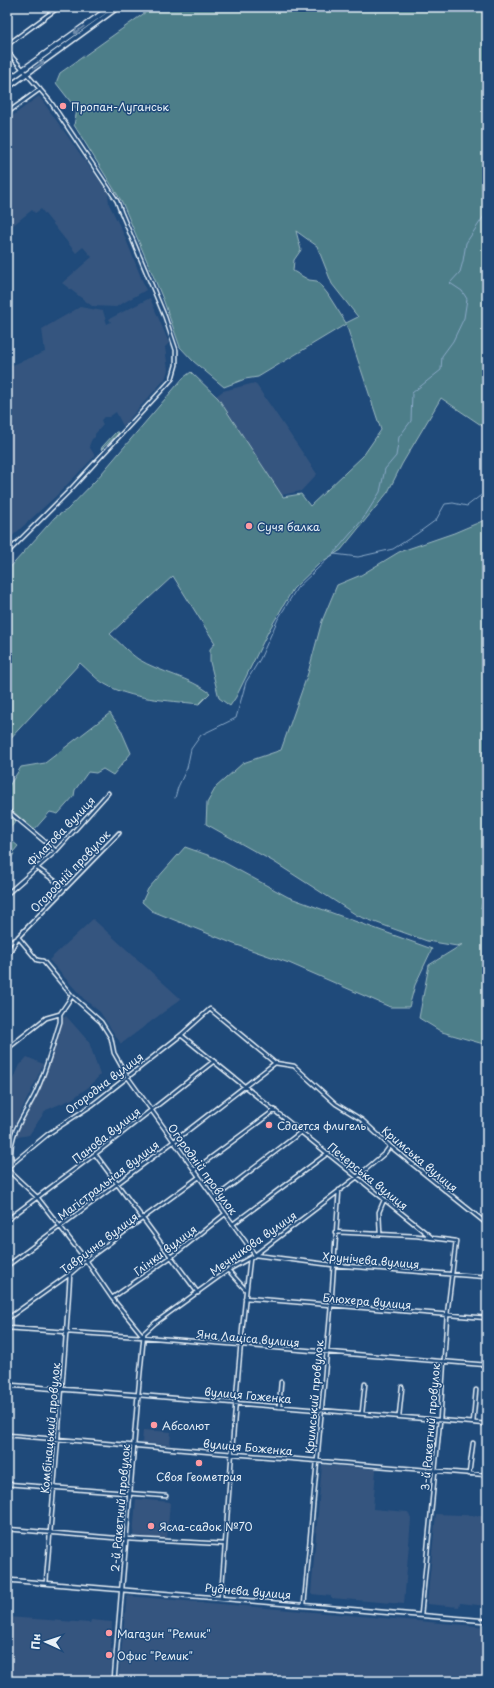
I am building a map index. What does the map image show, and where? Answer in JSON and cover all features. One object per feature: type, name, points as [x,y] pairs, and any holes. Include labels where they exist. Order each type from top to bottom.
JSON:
[{"type":"main road","points":[[7,81],[111,7]]},
{"type":"main road","points":[[7,88],[118,7]]},
{"type":"street","points":[[7,45],[59,7]]},
{"type":"street","points":[[7,51],[50,101],[117,201],[165,317],[176,350],[176,365],[172,379],[70,490],[7,553]]},
{"type":"street","points":[[7,113],[40,89]]},
{"type":"street","name":"Філатова вулиця","points":[[7,894],[56,851],[108,793]]},
{"type":"street","points":[[7,810],[56,851]]},
{"type":"street","name":"Огородній провулок","points":[[119,833],[18,937],[37,960],[43,961],[72,996],[101,1022],[111,1038],[114,1053],[127,1076],[254,1254]]},
{"type":"street","points":[[37,868],[65,888]]},
{"type":"street","points":[[7,944],[18,937]]},
{"type":"street","points":[[7,957],[18,937]]},
{"type":"street","points":[[12,1164],[10,1156],[12,1136],[37,1090],[60,1022],[60,1014],[72,996]]},
{"type":"street","name":"Огородна вулиця","points":[[7,1169],[48,1134],[92,1105],[181,1035],[210,1009]]},
{"type":"street","name":"Кримська вулиця","points":[[210,1009],[275,1063],[294,1066],[336,1104],[362,1120],[390,1146],[487,1224]]},
{"type":"street","points":[[7,1049],[46,1018],[60,1014]]},
{"type":"street","name":"Печерська вулиця","points":[[181,1035],[433,1239]]},
{"type":"street","name":"Панова вулиця","points":[[7,1220],[95,1154],[214,1061]]},
{"type":"street","name":"Магістральная вулиця","points":[[7,1266],[246,1087],[275,1063]]},
{"type":"street","points":[[194,1170],[275,1110]]},
{"type":"street","points":[[215,1198],[301,1132]]},
{"type":"street","name":"Мечникова вулиця","points":[[143,1337],[144,1333],[155,1323],[228,1270],[254,1254],[357,1177],[385,1153],[390,1146]]},
{"type":"street","points":[[233,1224],[328,1153]]},
{"type":"street","points":[[95,1154],[198,1293]]},
{"type":"street","points":[[7,1169],[37,1197],[143,1337]]},
{"type":"street","name":"Таврична вулиця","points":[[7,1319],[70,1274],[86,1260],[143,1220],[199,1177]]},
{"type":"street","name":"Кримський провулок","points":[[304,1605],[331,1306],[339,1189]]},
{"type":"street","points":[[380,1234],[379,1212],[384,1200]]},
{"type":"street","name":"Глінки вулиця","points":[[112,1298],[171,1257],[225,1214]]},
{"type":"street","points":[[335,1232],[417,1236],[433,1239]]},
{"type":"street","name":"3-й Ракетний провулок","points":[[421,1615],[440,1420],[447,1315],[456,1241],[433,1239]]},
{"type":"street","points":[[221,1598],[235,1403],[245,1298],[250,1259],[254,1254]]},
{"type":"street","name":"Хрунічева вулиця","points":[[254,1254],[333,1265],[487,1277]]},
{"type":"street","points":[[228,1270],[246,1290]]},
{"type":"street","name":"Комбінацький провулок","points":[[46,1584],[52,1487],[58,1440],[70,1274]]},
{"type":"street","name":"Блюхера вулиця","points":[[245,1298],[487,1318]]},
{"type":"street","name":"Яна Лаціса вулиця","points":[[7,1328],[143,1337],[487,1365]]},
{"type":"street","name":"2-й Ракетний провулок","points":[[114,1681],[123,1590],[143,1337]]},
{"type":"street","points":[[279,1407],[281,1382]]},
{"type":"street","points":[[362,1413],[365,1384]]},
{"type":"street","name":"вулиця Гоженка","points":[[7,1385],[487,1424]]},
{"type":"street","points":[[399,1416],[402,1386]]},
{"type":"street","points":[[473,1423],[476,1390]]},
{"type":"street","name":"вулиця Боженка","points":[[7,1435],[487,1475]]},
{"type":"street","points":[[469,1474],[473,1443]]},
{"type":"street","points":[[7,1484],[166,1496]]},
{"type":"street","points":[[7,1529],[127,1539],[225,1544]]},
{"type":"street","name":"Руднєва вулиця","points":[[7,1580],[487,1621]]},
{"type":"shaded area","points":[[39,96],[108,193],[109,204],[125,237],[146,290],[116,307],[92,306],[62,283],[92,257],[83,247],[76,253],[41,209],[35,213],[32,210],[7,230],[7,120]]},
{"type":"shaded area","points":[[150,298],[169,343],[165,347],[168,370],[165,379],[123,426],[116,412],[109,417],[104,417],[101,420],[103,425],[95,434],[95,437],[92,439],[89,446],[95,456],[56,496],[7,541],[7,377],[12,375],[10,366],[45,352],[42,329],[80,307],[103,311],[107,324],[111,322],[109,319]]},
{"type":"shaded area","points":[[255,383],[317,474],[301,491],[282,495],[216,396],[223,391]]},
{"type":"shaded area","points":[[93,919],[181,999],[121,1044],[100,1012],[84,999],[49,960]]},
{"type":"shaded area","points":[[66,1016],[89,1042],[100,1075],[90,1086],[72,1099],[46,1110],[29,1135],[18,1137],[15,1135],[40,1087],[63,1018]]},
{"type":"shaded area","points":[[27,1057],[43,1064],[9,1136],[7,1135],[7,1086],[15,1076],[20,1065]]},
{"type":"shaded area","points":[[143,1430],[171,1432],[170,1445],[142,1443]]},
{"type":"shaded area","points":[[322,1465],[376,1469],[373,1509],[408,1512],[411,1519],[404,1604],[331,1598],[331,1596],[311,1594]]},
{"type":"shaded area","name":"Ясла-садок №70","points":[[136,1499],[170,1502],[167,1539],[133,1536]]},
{"type":"shaded area","points":[[436,1514],[487,1516],[487,1606],[460,1603],[459,1607],[427,1604]]},
{"type":"shaded area","points":[[127,1596],[487,1627],[487,1681],[118,1681]]},
{"type":"shaded area","points":[[7,1617],[90,1623],[91,1620],[112,1622],[111,1649],[113,1649],[110,1681],[7,1681]]},
{"type":"green space","points":[[153,7],[487,7],[487,182],[483,190],[487,194],[487,429],[441,398],[402,464],[388,492],[341,550],[320,563],[293,589],[268,632],[236,697],[230,706],[219,698],[210,662],[210,649],[215,643],[173,576],[110,634],[138,659],[193,683],[210,693],[199,704],[150,698],[125,693],[103,683],[80,663],[7,742],[7,571],[55,517],[67,510],[96,480],[183,378],[191,372],[218,398],[283,497],[301,494],[310,506],[363,456],[381,430],[346,324],[258,377],[245,379],[224,387],[193,361],[180,347],[163,299],[122,202],[74,125],[77,110],[56,83],[60,73]],"holes":[[[296,231],[317,246],[332,284],[358,317],[346,323],[327,293],[317,281],[309,280],[293,271],[294,260],[301,250]]]},
{"type":"green space","points":[[116,432],[118,432],[118,434],[101,450],[102,447]]},
{"type":"green space","points":[[487,519],[487,888],[481,908],[487,891],[487,1045],[442,1032],[419,1018],[429,965],[463,944],[457,946],[427,941],[358,916],[274,862],[206,824],[207,803],[216,787],[243,763],[281,750],[308,673],[322,621],[337,585],[361,575],[399,552],[454,533]]},
{"type":"green space","points":[[110,713],[121,730],[131,753],[113,775],[103,769],[96,773],[88,772],[75,790],[74,796],[58,814],[50,812],[34,830],[7,807],[7,789],[21,767],[45,763]]},
{"type":"green space","points":[[7,814],[16,821],[7,832]]},
{"type":"green space","points":[[7,837],[18,846],[13,852],[14,854],[7,862]]},
{"type":"green space","points":[[185,847],[216,858],[288,897],[432,949],[415,985],[409,1007],[390,1007],[289,963],[234,944],[152,911],[142,902],[148,889]]},
{"type":"waterway","points":[[175,798],[178,787],[187,768],[191,749],[201,735],[236,718],[246,682],[260,659],[278,619],[297,588],[334,553],[363,519],[380,492],[385,469],[396,456],[399,437],[411,421],[412,393],[441,370],[442,356],[453,341],[464,318],[467,299],[462,291],[450,283],[460,272],[466,243],[484,216],[487,206]]},
{"type":"waterway","points":[[334,554],[358,557],[393,549],[436,520],[445,504],[453,503],[467,506],[480,496],[487,493]]},
{"type":"place","name":"Пропан-Луганськ","points":[[63,106]]},
{"type":"place","name":"Сучя балка","points":[[249,526]]},
{"type":"place","name":"Сдается флигель","points":[[269,1125]]},
{"type":"place","name":"Абсолют","points":[[154,1425]]},
{"type":"place","name":"Своя Геометрия","points":[[199,1463]]},
{"type":"place","name":"Ясла-садок №70","points":[[151,1526]]},
{"type":"place","name":"Магазин \"Ремик\"","points":[[109,1633]]},
{"type":"place","name":"Офис \"Ремик\"","points":[[109,1655]]}]
